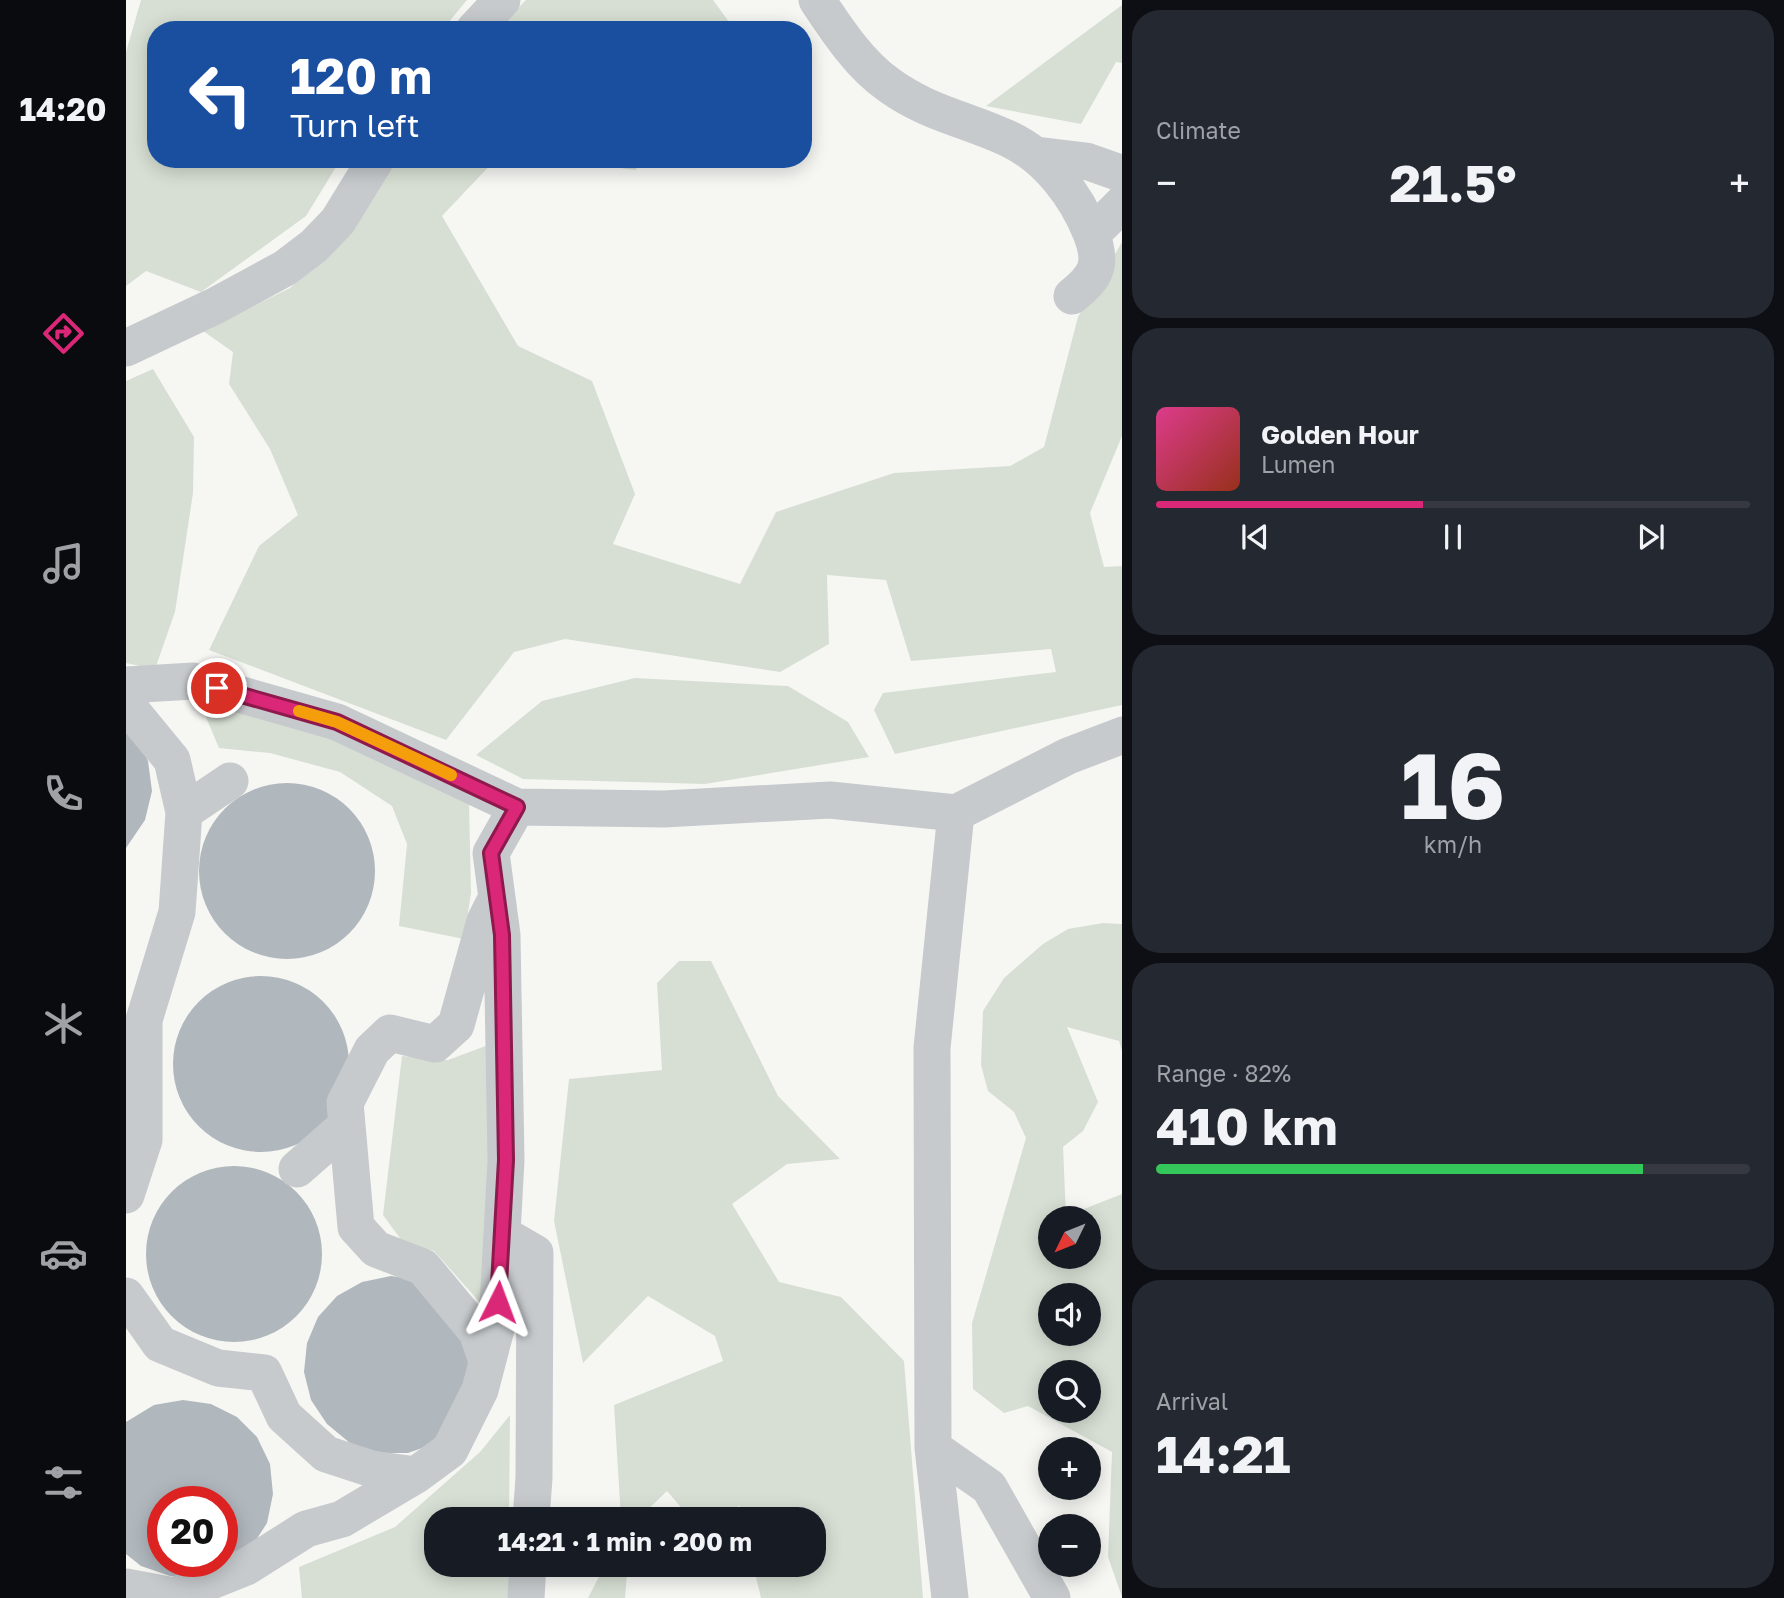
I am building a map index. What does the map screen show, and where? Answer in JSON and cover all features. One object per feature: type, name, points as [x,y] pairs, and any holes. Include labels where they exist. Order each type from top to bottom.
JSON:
[{"type":"lane","points":[[482,21],[502,0]]},
{"type":"lane","points":[[817,0],[862,61],[886,83],[915,103],[1009,139],[1036,155],[1059,179],[1098,250],[1097,271],[1087,285],[1072,296]]},
{"type":"lane","points":[[1036,155],[1086,161],[1122,174]]},
{"type":"lane","points":[[126,348],[215,306],[295,261],[314,246],[338,220],[370,168]]},
{"type":"lane","points":[[1091,234],[1122,203]]},
{"type":"lane","points":[[126,685],[193,681],[337,722],[517,807],[664,809],[830,800],[956,813],[1068,756],[1122,735]]},
{"type":"lane","points":[[126,704],[172,760],[184,811],[177,912],[144,1020],[144,1140],[126,1195]]},
{"type":"lane","points":[[184,811],[230,781]]},
{"type":"lane","points":[[126,1587],[174,1596],[246,1567],[306,1528],[342,1519],[416,1475],[450,1450],[480,1390],[496,1325],[506,1146],[502,935],[491,853],[517,807]]},
{"type":"lane","points":[[950,1598],[933,1448],[932,1048],[956,813]]},
{"type":"lane","points":[[487,1362],[477,1332],[423,1267],[376,1249],[356,1227],[345,1103],[372,1050],[390,1032],[435,1044],[456,1025],[485,921],[497,898]]},
{"type":"lane","points":[[297,1169],[346,1126]]},
{"type":"lane","points":[[502,1234],[536,1253],[532,1507]]},
{"type":"lane","points":[[126,1296],[160,1344],[218,1368],[264,1373],[284,1416],[326,1454],[372,1469],[416,1475]]},
{"type":"lane","points":[[933,1448],[989,1487],[1052,1598]]},
{"type":"lane","points":[[526,1598],[527,1577]]},
{"type":"shaded area","points":[[141,0],[467,0],[450,21],[147,21],[147,168],[335,168],[306,216],[201,292],[146,271],[126,286],[126,52]]},
{"type":"shaded area","points":[[526,0],[713,0],[728,21],[505,21]]},
{"type":"shaded area","points":[[1122,5],[1122,63],[1116,62],[1081,124],[986,106]]},
{"type":"shaded area","points":[[391,168],[487,168],[442,216],[518,346],[592,381],[635,494],[613,544],[740,584],[776,512],[894,473],[1010,466],[1044,447],[1078,317],[1122,242],[1122,436],[1090,513],[1104,567],[1122,566],[1122,705],[895,754],[874,710],[883,693],[1056,672],[1051,649],[911,661],[886,580],[827,575],[829,644],[780,672],[565,639],[514,652],[446,740],[209,650],[259,546],[298,515],[270,449],[229,384],[233,352],[203,331],[290,288],[355,222]]},
{"type":"shaded area","points":[[153,369],[194,437],[193,493],[175,612],[155,669],[126,663],[126,381]]},
{"type":"shaded area","points":[[635,678],[788,686],[848,722],[869,757],[705,784],[523,779],[476,755],[542,701]]},
{"type":"shaded area","points":[[200,703],[334,735],[469,802],[471,893],[464,939],[399,926],[407,844],[392,806],[340,772],[270,753],[219,748]]},
{"type":"shaded area","points":[[1103,923],[1122,924],[1122,1051],[1119,1041],[1067,1027],[1098,1102],[1083,1131],[1063,1147],[1066,1206],[1038,1206],[1038,1269],[1101,1269],[1101,1206],[1091,1206],[1122,1194],[1122,1597],[1108,1557],[1112,1452],[1101,1446],[1101,1437],[1085,1437],[1059,1423],[1101,1423],[1101,1360],[1038,1360],[1038,1411],[1028,1406],[1004,1413],[973,1389],[972,1323],[1026,1138],[1014,1112],[988,1091],[981,1065],[983,1011],[1004,978],[1043,944],[1068,929]]},
{"type":"shaded area","points":[[679,961],[711,961],[778,1096],[840,1159],[787,1164],[732,1204],[779,1282],[841,1297],[904,1361],[923,1598],[761,1598],[756,1577],[826,1577],[826,1507],[681,1507],[667,1491],[650,1507],[620,1507],[614,1405],[723,1361],[715,1336],[648,1296],[583,1363],[554,1221],[569,1079],[662,1070],[657,983]]},
{"type":"shaded area","points":[[491,1044],[484,1307],[434,1251],[402,1241],[383,1215],[402,1056],[448,1060]]},
{"type":"shaded area","points":[[510,1415],[509,1507],[424,1507],[424,1577],[509,1577],[509,1598],[302,1598],[299,1567],[395,1527],[480,1452]]},
{"type":"shaded area","points":[[599,1577],[627,1577],[625,1598],[588,1598]]},
{"type":"building","points":[[126,725],[136,735],[148,761],[152,791],[145,820],[126,848]]},
{"type":"building","points":[[287,783],[321,790],[349,809],[368,837],[375,871],[368,905],[349,933],[321,952],[287,959],[253,952],[225,933],[206,905],[199,871],[206,837],[225,809],[253,790]]},
{"type":"building","points":[[261,976],[295,983],[323,1002],[342,1030],[349,1064],[342,1098],[323,1126],[295,1145],[261,1152],[227,1145],[199,1126],[180,1098],[173,1064],[180,1030],[199,1002],[227,983]]},
{"type":"building","points":[[234,1166],[268,1173],[296,1192],[315,1220],[322,1254],[315,1288],[296,1316],[268,1335],[234,1342],[200,1335],[172,1316],[153,1288],[146,1254],[153,1220],[172,1192],[200,1173]]},
{"type":"building","points":[[391,1276],[419,1280],[482,1370],[436,1443],[408,1453],[378,1453],[350,1443],[327,1424],[311,1400],[304,1372],[307,1343],[318,1317],[337,1296],[362,1282]]},
{"type":"building","points":[[183,1400],[211,1404],[237,1417],[257,1437],[270,1464],[273,1494],[267,1523],[251,1548],[238,1555],[238,1486],[147,1486],[147,1568],[126,1554],[126,1422],[154,1405]]},
{"type":"slow traffic","points":[[299,711],[337,722],[451,775]]},
{"type":"route","points":[[217,688],[337,722],[517,807],[491,853],[502,935],[506,1160],[498,1302]]}]
